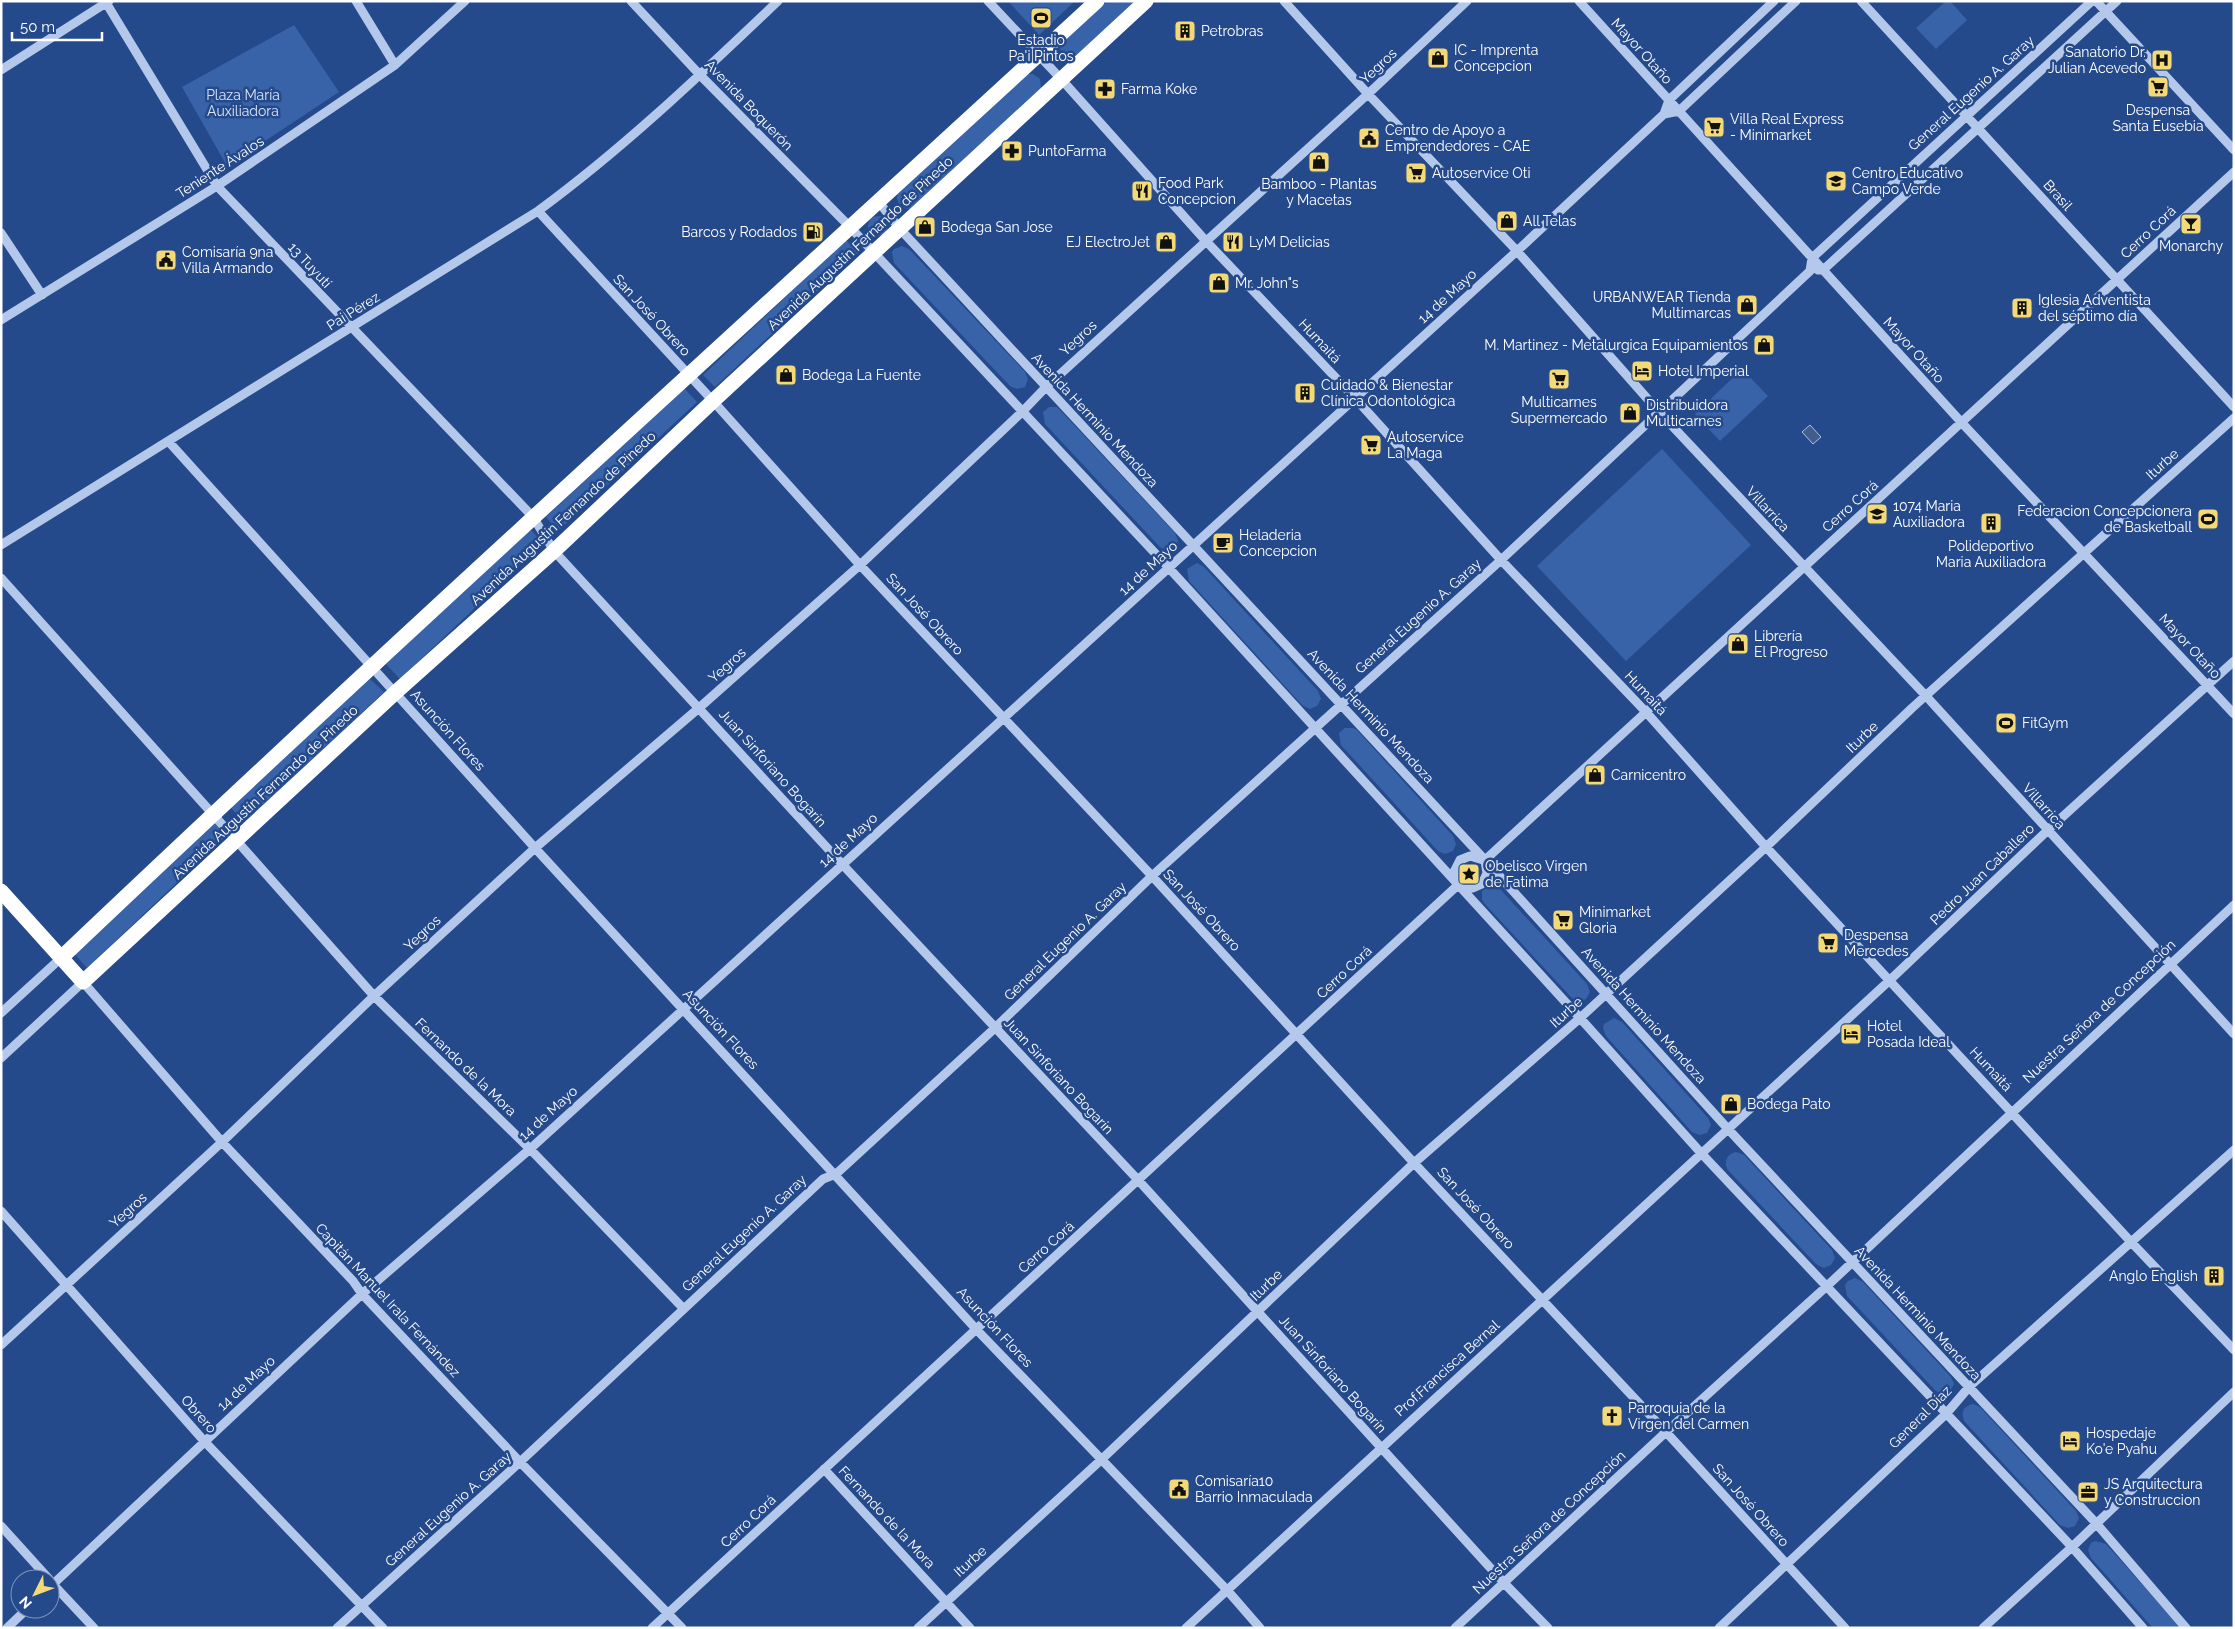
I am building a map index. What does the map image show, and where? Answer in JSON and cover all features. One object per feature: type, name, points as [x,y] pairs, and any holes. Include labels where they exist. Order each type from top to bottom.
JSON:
[{"type":"highway","name":"Avenida Augustín Fernando de Pinedo","points":[[61,958],[213,814],[688,374],[1097,1]]},
{"type":"highway","name":"Avenida Augustín Fernando de Pinedo","points":[[83,982],[396,692],[554,551],[713,401],[1146,1]]},
{"type":"highway","points":[[1,891],[83,982]]},
{"type":"street","points":[[356,1],[395,65]]},
{"type":"street","name":"Teniente Ávalos","points":[[1,320],[217,186],[395,65],[465,1]]},
{"type":"street","name":"Avenida Boquerón","points":[[630,1],[850,227]]},
{"type":"street","name":"Pai Pérez","points":[[1,545],[538,211],[575,184],[700,75],[778,1]]},
{"type":"street","name":"Humaitá","points":[[988,1],[1206,240],[1355,398],[1501,560],[1646,712],[1766,847],[2132,1243],[2234,1350]]},
{"type":"street","name":"Villarrica","points":[[1284,1],[1368,94],[1517,251],[1660,413],[1926,696],[2234,1034]]},
{"type":"street","name":"Yegros","points":[[1,1345],[222,1142],[374,996],[535,848],[699,708],[860,565],[1046,387],[1368,94],[1467,1]]},
{"type":"street","name":"Mayor Otaño","points":[[1579,1],[1962,423],[2234,714]]},
{"type":"street","points":[[1774,1],[1668,100],[1664,114],[1679,111],[1796,1]]},
{"type":"street","name":"Brasil","points":[[1861,1],[2234,407]]},
{"type":"street","points":[[2094,1],[2234,150]]},
{"type":"street","name":"General Eugenio A. Garay","points":[[1812,258],[2094,1]]},
{"type":"street","points":[[1812,258],[1810,271],[1823,270],[2117,1]]},
{"type":"street","points":[[1,70],[107,2]]},
{"type":"street","name":"13 Tuyutí","points":[[107,2],[217,186],[534,517]]},
{"type":"street","name":"14 de Mayo","points":[[60,1574],[205,1442],[362,1294],[530,1149],[1004,719],[1168,567],[1194,546],[1664,114]]},
{"type":"street","name":"Cerro Corá","points":[[1485,860],[2234,172]]},
{"type":"street","name":"Avenida Herminio Mendoza","points":[[878,201],[900,229],[1485,860],[1728,1129],[2095,1522],[2186,1628]]},
{"type":"street","name":"San José Obrero","points":[[538,211],[713,401],[860,565],[1152,876],[1414,1163],[1666,1432],[1846,1628]]},
{"type":"street","points":[[850,227],[1168,567],[1701,1153],[2072,1547],[2143,1628]]},
{"type":"street","points":[[1,233],[42,295]]},
{"type":"street","name":"General Eugenio A. Garay","points":[[337,1628],[520,1462],[823,1179],[836,1174],[995,1028],[1152,876],[1501,560],[1810,271]]},
{"type":"street","name":"Iturbe","points":[[918,1628],[1102,1459],[1414,1163],[1580,1018],[1766,847],[1926,696],[2234,418]]},
{"type":"street","name":"Asunción Flores","points":[[169,442],[535,848],[836,1174],[976,1329],[1227,1590],[1260,1628]]},
{"type":"street","name":"Juan Sinforiano Bogarín","points":[[534,517],[554,551],[842,864],[1139,1181],[1505,1584],[1548,1628]]},
{"type":"street","name":"Fernando de la Mora","points":[[1,578],[374,996],[530,1149],[683,1308]]},
{"type":"street","name":"Pedro Juan Caballero","points":[[1728,1129],[1890,980],[2048,830],[2234,661]]},
{"type":"street","points":[[1470,856],[1485,860],[1487,873],[1482,884],[1473,888],[1458,885],[1454,872],[1460,860],[1470,856]]},
{"type":"street","name":"Cerro Corá","points":[[652,1628],[1458,885]]},
{"type":"street","name":"Nuestra Señora de Concepción","points":[[1455,1628],[1827,1286],[2234,905]]},
{"type":"street","name":"Avenida Augustín Fernando de Pinedo","points":[[1,1014],[61,958]]},
{"type":"street","name":"Avenida Augustín Fernando de Pinedo","points":[[1,1058],[83,982]]},
{"type":"street","name":"Capitán Manuel Irala Fernández","points":[[83,982],[222,1142],[353,1281],[362,1294],[520,1462],[682,1628]]},
{"type":"street","name":"Prof.Francisca Bernal","points":[[1186,1628],[1728,1129]]},
{"type":"street","name":"General Díaz","points":[[1718,1628],[1946,1414],[1969,1387],[2234,1150]]},
{"type":"street","name":"Obrero","points":[[1,1211],[205,1442],[383,1628]]},
{"type":"street","points":[[1983,1628],[2072,1547],[2095,1522],[2234,1392]]},
{"type":"street","name":"Fernando de la Mora","points":[[824,1470],[970,1628]]},
{"type":"street","points":[[1,1526],[38,1569]]},
{"type":"street","points":[[60,1593],[94,1628]]},
{"type":"street","points":[[7,1628],[16,1619]]},
{"type":"green space","name":"Estadio Pa'i Pintos","points":[[1008,1],[1075,1],[1039,35]]},
{"type":"green space","points":[[1107,1],[1135,1],[1073,59],[1065,57],[1060,45]]},
{"type":"green space","points":[[1946,1],[1950,1],[1967,20],[1936,49],[1916,28]]},
{"type":"green space","name":"Plaza María Auxiliadora","points":[[294,25],[339,92],[227,166],[182,87]]},
{"type":"green space","points":[[1028,74],[1033,74],[1040,79],[1041,88],[910,209],[900,205],[897,195]]},
{"type":"green space","points":[[878,216],[885,219],[888,226],[885,233],[878,236],[871,233],[868,226],[871,219]]},
{"type":"green space","points":[[846,240],[858,253],[715,387],[703,375]]},
{"type":"green space","points":[[902,246],[909,249],[1025,372],[1028,379],[1025,387],[1017,389],[1010,386],[894,263],[892,252],[894,249]]},
{"type":"green space","points":[[1742,369],[1768,396],[1720,441],[1695,414]]},
{"type":"green space","points":[[684,388],[697,402],[558,531],[546,517]]},
{"type":"green space","points":[[1049,407],[1057,407],[1060,410],[1175,533],[1178,541],[1175,548],[1167,551],[1160,547],[1045,424],[1043,412]]},
{"type":"green space","points":[[1662,449],[1751,545],[1626,661],[1537,566]]},
{"type":"green space","points":[[529,528],[543,543],[400,679],[386,664]]},
{"type":"green space","points":[[1197,563],[1204,567],[1318,691],[1321,699],[1317,706],[1310,709],[1302,705],[1189,581],[1187,569]]},
{"type":"green space","points":[[369,678],[384,692],[244,822],[230,807]]},
{"type":"green space","points":[[1345,728],[1357,730],[1453,836],[1456,844],[1453,851],[1445,854],[1438,851],[1341,745],[1339,733]]},
{"type":"green space","points":[[214,819],[229,833],[87,968],[71,950]]},
{"type":"green space","points":[[1492,885],[1500,889],[1587,984],[1590,992],[1586,999],[1579,1002],[1572,998],[1484,903],[1482,891]]},
{"type":"green space","points":[[1614,1018],[1622,1022],[1708,1118],[1711,1125],[1707,1133],[1700,1135],[1692,1132],[1606,1036],[1603,1028],[1604,1024]]},
{"type":"green space","points":[[1736,1152],[1744,1155],[1832,1250],[1835,1258],[1831,1265],[1824,1268],[1816,1264],[1728,1170],[1727,1159]]},
{"type":"green space","points":[[1855,1278],[1863,1282],[1951,1377],[1954,1384],[1950,1391],[1943,1394],[1936,1391],[1847,1296],[1845,1285],[1848,1281]]},
{"type":"green space","points":[[1973,1404],[1980,1407],[2076,1511],[2079,1518],[2075,1526],[2068,1528],[2060,1525],[1965,1422],[1963,1410]]},
{"type":"green space","points":[[2095,1541],[2106,1544],[2181,1628],[2153,1628],[2091,1558],[2088,1550],[2091,1543]]},
{"type":"shaded area","points":[[1810,425],[1821,437],[1813,444],[1802,432]]},
{"type":"place","name":"Estadio Pa'i Pintos","points":[[1041,18]]},
{"type":"place","name":"Petrobras","points":[[1185,31]]},
{"type":"place","name":"IC - Imprenta Concepcion","points":[[1438,58]]},
{"type":"place","name":"Sanatorio Dr. Julian Acevedo","points":[[2162,60]]},
{"type":"place","name":"Despensa Santa Eusebia","points":[[2158,87]]},
{"type":"place","name":"Farma Koke","points":[[1105,89]]},
{"type":"place","name":"Villa Real Express - Minimarket","points":[[1714,127]]},
{"type":"place","name":"Centro de Apoyo a Emprendedores - CAE","points":[[1369,138]]},
{"type":"place","name":"PuntoFarma","points":[[1012,151]]},
{"type":"place","name":"Bamboo - Plantas y Macetas","points":[[1319,162]]},
{"type":"place","name":"Autoservice Oti","points":[[1416,173]]},
{"type":"place","name":"Centro Educativo Campo Verde","points":[[1836,181]]},
{"type":"place","name":"Food Park Concepcion","points":[[1142,191]]},
{"type":"place","name":"All Telas","points":[[1507,221]]},
{"type":"place","name":"Monarchy","points":[[2191,224]]},
{"type":"place","name":"Bodega San Jose","points":[[925,227]]},
{"type":"place","name":"Barcos y Rodados","points":[[813,232]]},
{"type":"place","name":"EJ ElectroJet","points":[[1166,242]]},
{"type":"place","name":"LyM Delicias","points":[[1233,242]]},
{"type":"place","name":"Comisaría 9na Villa Armando","points":[[166,260]]},
{"type":"place","name":"Mr. John\"s","points":[[1219,283]]},
{"type":"place","name":"URBANWEAR Tienda Multimarcas","points":[[1747,305]]},
{"type":"place","name":"Iglesia Adventista del séptimo día","points":[[2022,308]]},
{"type":"place","name":"M. Martinez - Metalurgica Equipamientos","points":[[1764,345]]},
{"type":"place","name":"Hotel Imperial","points":[[1642,371]]},
{"type":"place","name":"Bodega La Fuente","points":[[786,375]]},
{"type":"place","name":"Multicarnes Supermercado","points":[[1559,379]]},
{"type":"place","name":"Cuidado & Bienestar Clínica Odontológica","points":[[1305,393]]},
{"type":"place","name":"Distribuidora Multicarnes","points":[[1630,413]]},
{"type":"place","name":"Autoservice La Maga","points":[[1371,445]]},
{"type":"place","name":"1074 Maria Auxiliadora","points":[[1877,514]]},
{"type":"place","name":"Federacion Concepcionera de Basketball","points":[[2208,519]]},
{"type":"place","name":"Polideportivo Maria Auxiliadora","points":[[1991,523]]},
{"type":"place","name":"Heladeria Concepcion","points":[[1223,543]]},
{"type":"place","name":"Librería El Progreso","points":[[1738,644]]},
{"type":"place","name":"FitGym","points":[[2006,723]]},
{"type":"place","name":"Carnicentro","points":[[1595,775]]},
{"type":"place","name":"Obelisco Virgen de Fatima","points":[[1469,874]]},
{"type":"place","name":"Minimarket Gloria","points":[[1563,920]]},
{"type":"place","name":"Despensa Mercedes","points":[[1828,943]]},
{"type":"place","name":"Hotel Posada Ideal","points":[[1851,1034]]},
{"type":"place","name":"Bodega Pato","points":[[1731,1104]]},
{"type":"place","name":"Anglo English","points":[[2214,1276]]},
{"type":"place","name":"Parroquia de la Virgen del Carmen","points":[[1612,1416]]},
{"type":"place","name":"Hospedaje Ko'e Pyahu","points":[[2070,1441]]},
{"type":"place","name":"Comisaría10 Barrio Inmaculada","points":[[1179,1489]]},
{"type":"place","name":"JS Arquitectura y Construccion","points":[[2088,1492]]}]
